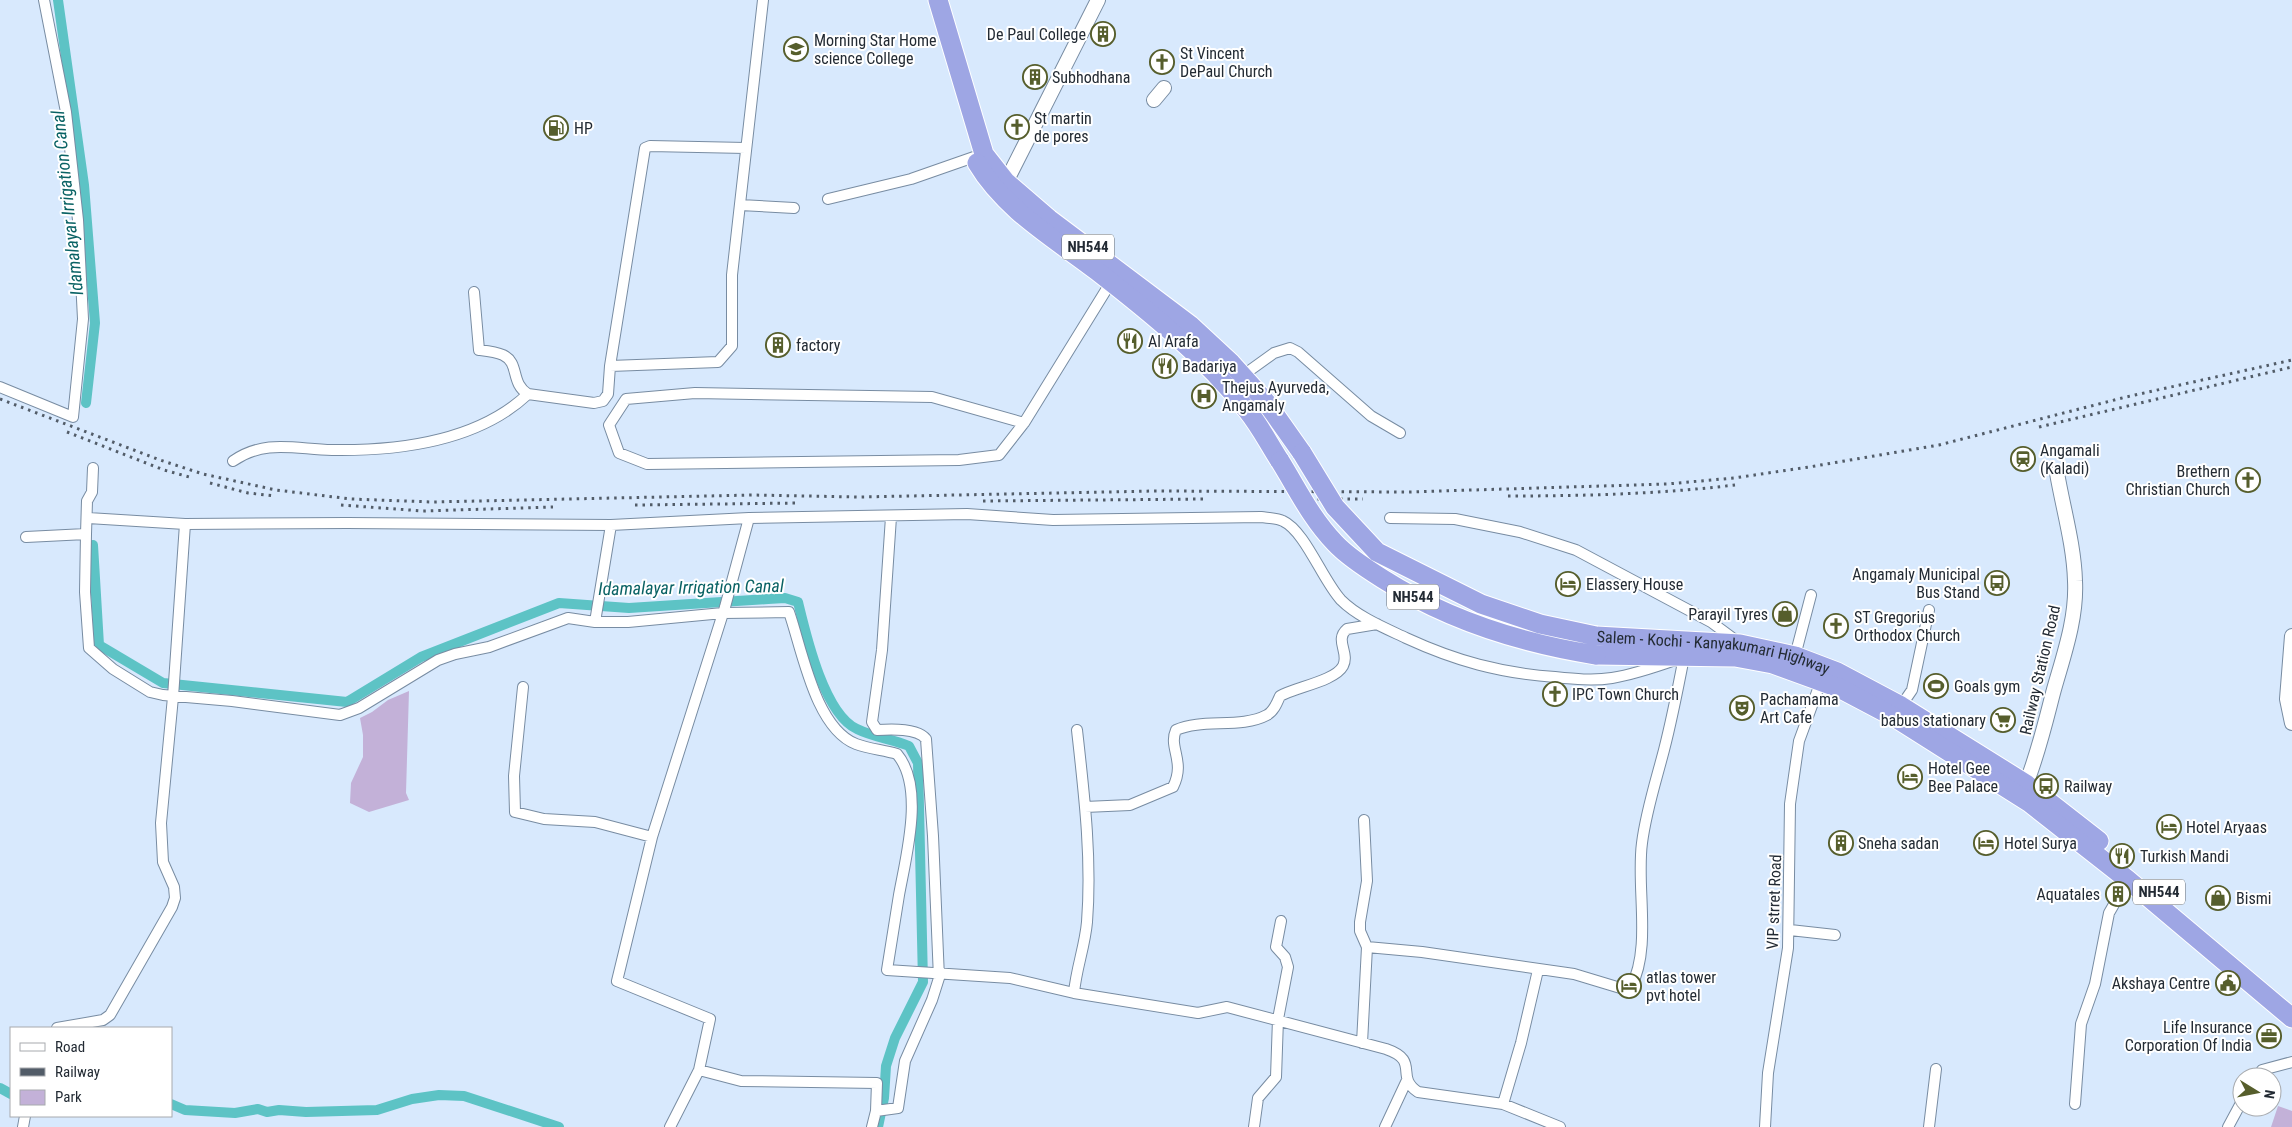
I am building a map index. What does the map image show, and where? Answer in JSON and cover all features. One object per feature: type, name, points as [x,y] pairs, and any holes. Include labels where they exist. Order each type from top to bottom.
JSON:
[{"type":"highway","name":"Salem - Kochi - Kanyakumari Highway","points":[[924,0],[955,94],[961,122],[974,156],[1000,185],[1023,216],[1174,332],[1248,411],[1280,461],[1302,501],[1336,544],[1369,570],[1401,590],[1463,621],[1506,637],[1545,647],[1596,655],[1735,658],[1764,662],[1806,674],[1898,711],[2026,784],[2292,1002]]},
{"type":"highway","name":"Salem - Kochi - Kanyakumari Highway","points":[[938,0],[984,154],[1000,185],[1170,308],[1231,363],[1266,402],[1302,453],[1334,507],[1377,552],[1480,604],[1540,624],[1596,636],[1740,644],[1795,656],[1837,672],[1898,711],[2030,803],[2128,880],[2292,1018]]},
{"type":"highway","points":[[1248,411],[1266,402]]},
{"type":"street","points":[[0,387],[73,417],[83,319],[78,220],[66,112],[44,0]]},
{"type":"street","points":[[610,366],[718,362],[727,354],[732,346],[732,275],[763,0]]},
{"type":"street","points":[[1000,185],[1098,0]]},
{"type":"street","points":[[1154,100],[1164,88]]},
{"type":"street","points":[[474,292],[479,350],[501,354],[508,358],[513,365],[517,384],[528,394],[594,402],[603,401],[608,394],[610,366],[645,148],[650,146],[746,148]]},
{"type":"street","points":[[828,199],[911,179],[974,156]]},
{"type":"street","points":[[740,205],[794,208]]},
{"type":"street","points":[[1024,423],[932,397],[695,393],[626,399],[609,425],[618,454],[647,464],[959,460],[999,456],[1024,423],[1111,282]]},
{"type":"street","points":[[1242,376],[1274,353],[1290,348],[1298,352],[1371,416],[1400,433]]},
{"type":"street","points":[[233,461],[247,451],[264,447],[355,450],[390,447],[451,436],[476,428],[497,418],[528,394]]},
{"type":"street","points":[[93,468],[94,482],[88,501],[86,534],[85,592],[89,648],[113,669],[150,692],[173,697],[346,714],[371,702],[438,660],[455,654],[490,647],[568,618],[595,622],[658,621],[724,610],[789,612],[805,668],[833,728],[855,743],[897,754],[902,760],[911,795],[912,824],[887,970],[1010,978],[1074,993],[1198,1013],[1227,1008],[1278,1019],[1402,1056],[1406,1062],[1407,1080],[1411,1087],[1418,1092],[1503,1104],[1560,1127]]},
{"type":"street","name":"Railway Station Road","points":[[2026,784],[2037,756],[2066,650],[2073,607],[2075,582],[2073,557],[2057,473]]},
{"type":"street","points":[[88,518],[185,524],[347,522],[610,525],[749,518],[891,517],[967,514],[1053,520],[1261,517],[1284,521],[1300,536],[1331,587],[1343,601],[1377,624],[1431,649],[1472,664],[1523,675],[1576,679],[1610,678],[1684,657],[1676,702],[1645,822],[1640,868],[1643,928],[1634,982],[1627,990],[1584,976],[1422,952],[1367,946]]},
{"type":"street","points":[[883,1110],[898,1108],[905,1061],[938,983],[933,836],[926,739],[923,734],[915,732],[877,730],[872,722],[882,650],[891,517]]},
{"type":"street","points":[[670,1127],[698,1070],[710,1019],[616,981],[652,837],[724,610],[749,518]]},
{"type":"street","points":[[1390,518],[1455,519],[1520,532],[1576,550],[1710,622],[1740,644]]},
{"type":"street","points":[[63,1027],[103,1020],[110,1014],[172,907],[175,898],[174,887],[163,862],[161,823],[173,697],[185,524]]},
{"type":"street","points":[[595,622],[610,525]]},
{"type":"street","points":[[26,537],[86,534]]},
{"type":"street","points":[[1795,656],[1811,595]]},
{"type":"street","points":[[1898,711],[1912,690],[1929,610]]},
{"type":"street","points":[[1085,807],[1130,805],[1173,787],[1180,769],[1173,737],[1176,730],[1183,727],[1221,724],[1267,715],[1275,708],[1280,696],[1329,678],[1338,672],[1344,665],[1345,658],[1340,641],[1347,629],[1377,624]]},
{"type":"street","points":[[2292,636],[2287,700],[2292,723]]},
{"type":"street","name":"VIP strret Road","points":[[1765,1127],[1768,1073],[1790,930],[1788,904],[1790,804],[1799,741],[1821,681]]},
{"type":"street","points":[[522,687],[514,776],[515,812],[544,819],[595,822],[652,837]]},
{"type":"street","points":[[1074,993],[1075,974],[1087,923],[1088,890],[1085,807],[1077,730]]},
{"type":"street","points":[[1362,1043],[1367,946],[1360,931],[1367,880],[1364,820]]},
{"type":"street","points":[[2075,1104],[2081,1024],[2095,984],[2109,913],[2128,880]]},
{"type":"street","points":[[1254,1127],[1258,1098],[1276,1078],[1278,1019],[1288,967],[1285,957],[1276,948],[1281,921]]},
{"type":"street","points":[[1790,930],[1835,935]]},
{"type":"street","points":[[1503,1104],[1521,1043],[1538,970]]},
{"type":"street","points":[[2273,1067],[2292,1062]]},
{"type":"street","points":[[1929,1127],[1936,1069]]},
{"type":"street","points":[[698,1070],[741,1081],[877,1083],[883,1110],[872,1127]]},
{"type":"street","points":[[1385,1127],[1407,1080]]},
{"type":"green space","points":[[409,691],[406,793],[409,800],[369,812],[350,803],[351,783],[363,757],[363,735],[360,718],[388,700]]},
{"type":"green space","points":[[2282,1107],[2292,1111],[2292,1127],[2271,1127],[2274,1117],[2282,1117]]},
{"type":"waterway","name":"Idamalayar Irrigation Canal","points":[[58,0],[84,185],[95,323],[86,403]]},
{"type":"waterway","name":"Idamalayar Irrigation Canal","points":[[93,545],[99,645],[163,683],[347,702],[421,657],[559,603],[629,608],[785,598],[798,602],[811,653],[818,672],[826,691],[845,721],[869,734],[909,746],[918,763],[923,982],[895,1038],[886,1066],[884,1098],[878,1127]]},
{"type":"waterway","points":[[0,1088],[10,1093]]},
{"type":"waterway","points":[[172,1104],[185,1110],[235,1113],[258,1109],[267,1112],[279,1110],[306,1112],[377,1110],[412,1099],[439,1095],[464,1096],[559,1127]]},
{"type":"railway","points":[[0,399],[160,460],[203,474],[276,490],[351,499],[432,502],[752,495],[859,497],[1155,491],[1408,492],[1667,484],[1734,478],[1809,467],[1939,445],[2126,397],[2292,360]]},
{"type":"railway","points":[[2039,427],[2292,367]]},
{"type":"railway","points":[[67,432],[164,470],[193,478]]},
{"type":"railway","points":[[210,483],[248,493],[276,496]]},
{"type":"railway","points":[[1508,496],[1622,494],[1735,485]]},
{"type":"railway","points":[[983,501],[1205,499]]},
{"type":"railway","points":[[1310,499],[1363,499]]},
{"type":"railway","points":[[635,505],[800,503]]},
{"type":"railway","points":[[341,505],[423,511],[553,507]]},
{"type":"place","name":"De Paul College","points":[[1103,34]]},
{"type":"place","name":"Morning Star Home science College","points":[[796,49]]},
{"type":"place","name":"St Vincent DePaul Church","points":[[1162,62]]},
{"type":"place","name":"Subhodhana","points":[[1035,77]]},
{"type":"place","name":"St martin de pores","points":[[1017,127]]},
{"type":"place","name":"HP","points":[[556,128]]},
{"type":"place","name":"Al Arafa","points":[[1130,341]]},
{"type":"place","name":"factory","points":[[778,345]]},
{"type":"place","name":"Badariya","points":[[1165,366]]},
{"type":"place","name":"Thejus Ayurveda, Angamaly","points":[[1204,396]]},
{"type":"place","name":"Angamali (Kaladi)","points":[[2023,459]]},
{"type":"place","name":"Brethern Christian Church","points":[[2248,480]]},
{"type":"place","name":"Angamaly Municipal Bus Stand","points":[[1997,583]]},
{"type":"place","name":"Elassery House","points":[[1568,584]]},
{"type":"place","name":"Parayil Tyres","points":[[1785,614]]},
{"type":"place","name":"ST Gregorius Orthodox Church","points":[[1836,626]]},
{"type":"place","name":"Goals gym","points":[[1936,686]]},
{"type":"place","name":"IPC Town Church","points":[[1555,694]]},
{"type":"place","name":"Pachamama Art Cafe","points":[[1742,708]]},
{"type":"place","name":"babus stationary","points":[[2003,720]]},
{"type":"place","name":"Hotel Gee Bee Palace","points":[[1910,777]]},
{"type":"place","name":"Railway","points":[[2046,786]]},
{"type":"place","name":"Hotel Aryaas","points":[[2169,827]]},
{"type":"place","name":"Sneha sadan","points":[[1841,843]]},
{"type":"place","name":"Hotel Surya","points":[[1986,843]]},
{"type":"place","name":"Turkish Mandi","points":[[2122,856]]},
{"type":"place","name":"Aquatales","points":[[2118,894]]},
{"type":"place","name":"Bismi","points":[[2218,898]]},
{"type":"place","name":"Akshaya Centre","points":[[2228,983]]},
{"type":"place","name":"atlas tower pvt hotel","points":[[1629,986]]},
{"type":"place","name":"Life Insurance Corporation Of India","points":[[2269,1036]]}]
